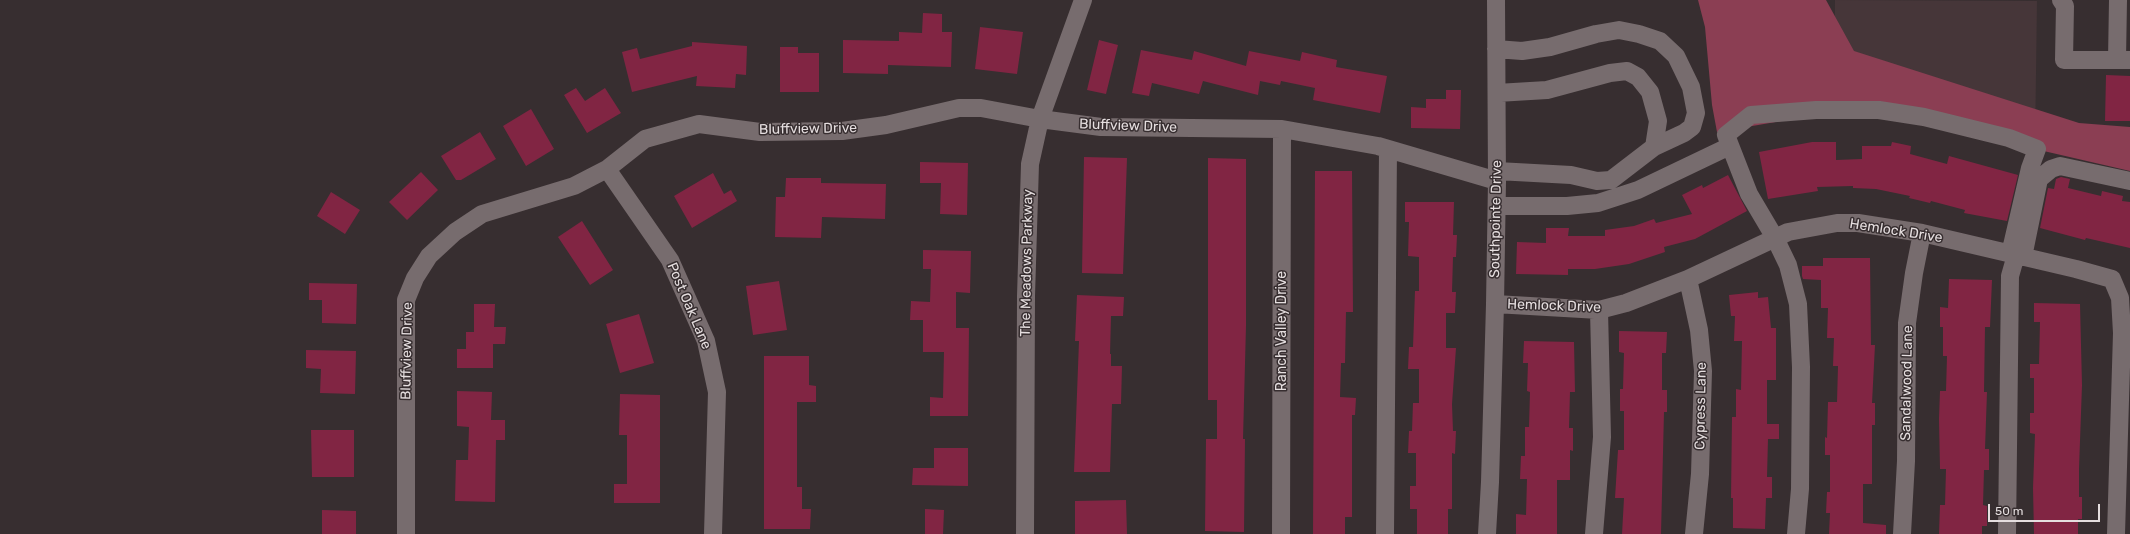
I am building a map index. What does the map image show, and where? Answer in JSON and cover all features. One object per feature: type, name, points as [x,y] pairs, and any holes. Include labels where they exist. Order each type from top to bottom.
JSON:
[{"type":"street","name":"The Meadows Parkway","points":[[1025,534],[1026,304],[1029,172],[1040,119],[1083,0]]},
{"type":"street","name":"Southpointe Drive","points":[[1487,534],[1490,482],[1497,206],[1496,0]]},
{"type":"street","points":[[2061,0],[2065,6],[2064,60],[2124,60],[2118,0]]},
{"type":"street","name":"Bluffview Drive","points":[[406,534],[406,300],[415,278],[429,256],[455,232],[482,214],[574,186],[607,169],[644,139],[699,124],[760,132],[842,131],[886,124],[959,108],[992,109],[1040,119],[1101,127],[1282,129],[1388,149],[1497,176],[1571,174],[1597,181],[1611,180],[1654,147],[1684,133],[1692,127],[1696,113],[1688,80],[1676,56],[1660,41],[1639,34],[1619,30],[1522,51],[1496,49]]},
{"type":"street","points":[[1496,93],[1547,90],[1610,73],[1627,71],[1638,77],[1650,92],[1658,121],[1654,147]]},
{"type":"street","points":[[1796,534],[1800,489],[1801,367],[1798,304],[1788,265],[1775,238],[1749,194],[1726,135],[1751,115],[1816,110],[1879,110],[1924,117],[2009,138],[2037,149],[2030,168],[2016,255]]},
{"type":"street","name":"Ranch Valley Drive","points":[[1281,534],[1282,129]]},
{"type":"street","points":[[1497,206],[1575,206],[1598,203],[1638,190],[1730,146]]},
{"type":"street","points":[[1385,534],[1388,149]]},
{"type":"street","points":[[2008,534],[2010,276],[2039,179],[2051,169],[2060,166],[2130,181]]},
{"type":"street","name":"Post Oak Lane","points":[[607,169],[670,260],[706,341],[717,392],[713,534]]},
{"type":"street","name":"Hemlock Drive","points":[[1495,304],[1599,310],[1626,303],[1688,279],[1775,238],[1803,228],[1837,223],[1858,223],[1922,234],[2016,255],[2112,279],[2120,298],[2122,333],[2124,475]]},
{"type":"street","name":"Sandalwood Lane","points":[[1902,534],[1906,461],[1907,323],[1914,273],[1922,234]]},
{"type":"street","name":"Cypress Lane","points":[[1688,279],[1699,330],[1703,371],[1700,474],[1694,534]]},
{"type":"street","points":[[1594,534],[1602,437],[1599,310]]},
{"type":"street","points":[[2116,534],[2124,475]]},
{"type":"shaded area","points":[[1698,0],[1826,0],[1854,51],[2079,123],[2130,127],[2130,171],[1858,108],[1717,132],[1712,105],[1705,27]]},
{"type":"shaded area","points":[[1835,0],[2037,1],[2035,147],[1941,125],[1834,114]]},
{"type":"building","points":[[923,13],[942,14],[942,32],[952,32],[951,67],[888,65],[888,74],[843,73],[843,40],[899,41],[899,32],[922,33]]},
{"type":"building","points":[[980,27],[1023,32],[1017,74],[975,69]]},
{"type":"building","points":[[1099,40],[1118,45],[1106,94],[1087,90]]},
{"type":"building","points":[[692,42],[747,46],[746,75],[736,74],[735,88],[696,86],[697,76],[632,92],[622,52],[637,48],[640,59],[692,46]]},
{"type":"building","points":[[780,47],[798,47],[798,53],[819,53],[819,92],[780,92]]},
{"type":"building","points":[[1141,50],[1192,60],[1194,51],[1246,66],[1249,51],[1300,61],[1302,52],[1337,60],[1336,67],[1387,76],[1380,113],[1313,100],[1315,88],[1281,81],[1280,85],[1260,81],[1258,95],[1203,81],[1199,94],[1152,83],[1149,96],[1132,93]]},
{"type":"building","points":[[2106,75],[2130,76],[2130,121],[2105,121]]},
{"type":"building","points":[[576,88],[585,101],[605,88],[621,113],[587,133],[564,95]]},
{"type":"building","points":[[1446,90],[1461,90],[1460,129],[1411,128],[1411,107],[1426,108],[1426,99],[1446,99]]},
{"type":"building","points":[[531,109],[554,149],[526,166],[503,126]]},
{"type":"building","points":[[480,132],[496,159],[461,180],[456,180],[441,156]]},
{"type":"building","points":[[1812,142],[1836,142],[1836,160],[1862,159],[1862,146],[1891,146],[1892,142],[1911,146],[1910,154],[1947,164],[1949,156],[2018,175],[2007,221],[1964,213],[1965,210],[1931,201],[1930,203],[1909,198],[1910,196],[1876,189],[1853,188],[1853,186],[1817,187],[1818,191],[1768,199],[1759,152]]},
{"type":"building","points":[[1084,157],[1127,158],[1123,274],[1082,273]]},
{"type":"building","points":[[1208,158],[1246,159],[1246,326],[1243,439],[1245,439],[1244,532],[1205,531],[1206,439],[1217,439],[1217,400],[1208,400]]},
{"type":"building","points":[[920,162],[968,163],[967,215],[940,214],[941,183],[920,183]]},
{"type":"building","points":[[1315,171],[1352,171],[1353,312],[1346,312],[1345,363],[1341,363],[1340,397],[1356,398],[1355,415],[1352,415],[1352,517],[1345,517],[1345,534],[1313,534]]},
{"type":"building","points":[[421,172],[438,190],[407,220],[389,202]]},
{"type":"building","points":[[713,173],[724,194],[731,190],[737,201],[692,228],[674,196]]},
{"type":"building","points":[[1728,175],[1747,211],[1695,239],[1664,247],[1665,252],[1629,264],[1595,269],[1568,269],[1568,275],[1516,274],[1517,242],[1546,243],[1546,228],[1569,228],[1568,236],[1605,236],[1605,230],[1634,226],[1654,219],[1656,223],[1692,214],[1682,195],[1702,185],[1703,188]]},
{"type":"building","points":[[2061,177],[2070,179],[2068,188],[2101,196],[2102,191],[2123,196],[2122,201],[2130,202],[2130,248],[2086,238],[2085,240],[2040,228],[2048,188],[2054,189],[2056,179]]},
{"type":"building","points":[[786,178],[821,178],[821,183],[886,184],[885,219],[822,217],[821,238],[775,237],[776,197],[785,197]]},
{"type":"building","points":[[331,192],[360,210],[345,234],[317,216]]},
{"type":"building","points":[[1405,202],[1454,202],[1453,235],[1457,235],[1456,257],[1453,257],[1452,292],[1456,292],[1455,313],[1446,313],[1446,348],[1456,348],[1452,404],[1453,431],[1456,431],[1455,454],[1452,453],[1452,509],[1448,509],[1448,534],[1417,534],[1417,509],[1410,509],[1410,486],[1416,486],[1416,453],[1408,453],[1409,431],[1412,431],[1413,403],[1419,403],[1419,369],[1408,369],[1409,347],[1413,347],[1415,291],[1419,291],[1419,257],[1408,256],[1409,222],[1405,222]]},
{"type":"building","points":[[582,221],[613,270],[590,285],[558,237]]},
{"type":"building","points":[[923,250],[971,251],[970,293],[956,292],[956,328],[969,328],[968,416],[930,416],[930,397],[943,398],[944,352],[923,352],[923,320],[910,320],[911,301],[930,302],[931,269],[923,269]]},
{"type":"building","points":[[1823,258],[1870,258],[1871,345],[1875,345],[1872,403],[1875,403],[1875,425],[1872,425],[1872,484],[1863,484],[1863,523],[1886,525],[1886,534],[1829,534],[1830,513],[1826,513],[1827,492],[1830,492],[1830,455],[1825,455],[1825,437],[1827,438],[1828,402],[1837,402],[1838,366],[1833,366],[1834,338],[1827,338],[1828,308],[1821,308],[1821,280],[1803,279],[1802,276],[1802,266],[1823,266]]},
{"type":"building","points":[[1949,279],[1992,280],[1990,327],[1985,327],[1984,392],[1987,392],[1985,449],[1989,449],[1989,470],[1984,470],[1983,505],[1987,506],[1987,526],[1982,526],[1982,534],[1939,534],[1940,505],[1945,505],[1946,469],[1940,469],[1940,391],[1946,391],[1947,356],[1943,356],[1943,327],[1940,327],[1940,307],[1948,308]]},
{"type":"building","points":[[779,281],[787,330],[753,335],[746,286]]},
{"type":"building","points":[[309,283],[357,284],[356,324],[322,323],[322,300],[309,300]]},
{"type":"building","points":[[1758,292],[1758,298],[1768,297],[1771,328],[1776,328],[1776,380],[1767,380],[1767,424],[1779,424],[1779,439],[1768,439],[1767,477],[1772,477],[1772,498],[1766,498],[1765,529],[1733,528],[1733,498],[1731,498],[1732,417],[1736,417],[1736,389],[1741,390],[1742,341],[1734,341],[1735,316],[1731,316],[1729,295]]},
{"type":"building","points":[[1077,295],[1124,297],[1123,316],[1111,316],[1111,366],[1122,366],[1121,404],[1112,404],[1110,472],[1074,472],[1079,341],[1075,341]]},
{"type":"building","points":[[2034,303],[2080,304],[2082,385],[2079,497],[2082,497],[2082,519],[2078,519],[2078,534],[2034,534],[2033,488],[2035,434],[2030,433],[2030,413],[2034,413],[2034,378],[2030,378],[2030,364],[2039,364],[2040,322],[2034,322]]},
{"type":"building","points":[[474,304],[495,304],[494,327],[506,327],[505,344],[493,344],[493,368],[457,368],[457,349],[466,349],[466,332],[474,332]]},
{"type":"building","points":[[639,314],[654,363],[620,373],[606,324]]},
{"type":"building","points":[[1619,331],[1667,332],[1666,353],[1662,353],[1662,390],[1667,390],[1667,412],[1664,412],[1661,534],[1622,534],[1624,498],[1615,498],[1618,450],[1624,450],[1624,411],[1620,411],[1620,389],[1623,389],[1624,353],[1619,352]]},
{"type":"building","points":[[1524,341],[1574,342],[1575,392],[1570,392],[1569,428],[1573,428],[1573,451],[1570,450],[1570,480],[1557,480],[1557,534],[1516,534],[1516,514],[1526,515],[1527,479],[1520,479],[1521,456],[1525,456],[1525,427],[1529,427],[1530,392],[1527,391],[1528,363],[1523,363]]},
{"type":"building","points":[[306,350],[356,351],[355,394],[320,393],[321,369],[306,368]]},
{"type":"building","points":[[764,356],[809,356],[809,385],[816,386],[816,402],[797,402],[797,487],[802,487],[802,509],[811,509],[810,529],[764,529]]},
{"type":"building","points":[[457,391],[492,392],[491,420],[505,420],[505,440],[496,440],[495,502],[455,501],[456,460],[468,460],[469,427],[457,426]]},
{"type":"building","points":[[620,394],[660,395],[660,503],[614,503],[614,484],[627,484],[627,435],[619,435]]},
{"type":"building","points":[[311,430],[354,430],[354,477],[312,477]]},
{"type":"building","points":[[934,448],[968,448],[968,486],[912,485],[913,468],[934,468]]},
{"type":"building","points":[[1126,500],[1127,534],[1075,534],[1075,501]]},
{"type":"building","points":[[925,509],[944,510],[943,534],[925,534]]},
{"type":"building","points":[[322,510],[356,511],[356,534],[322,534]]}]
